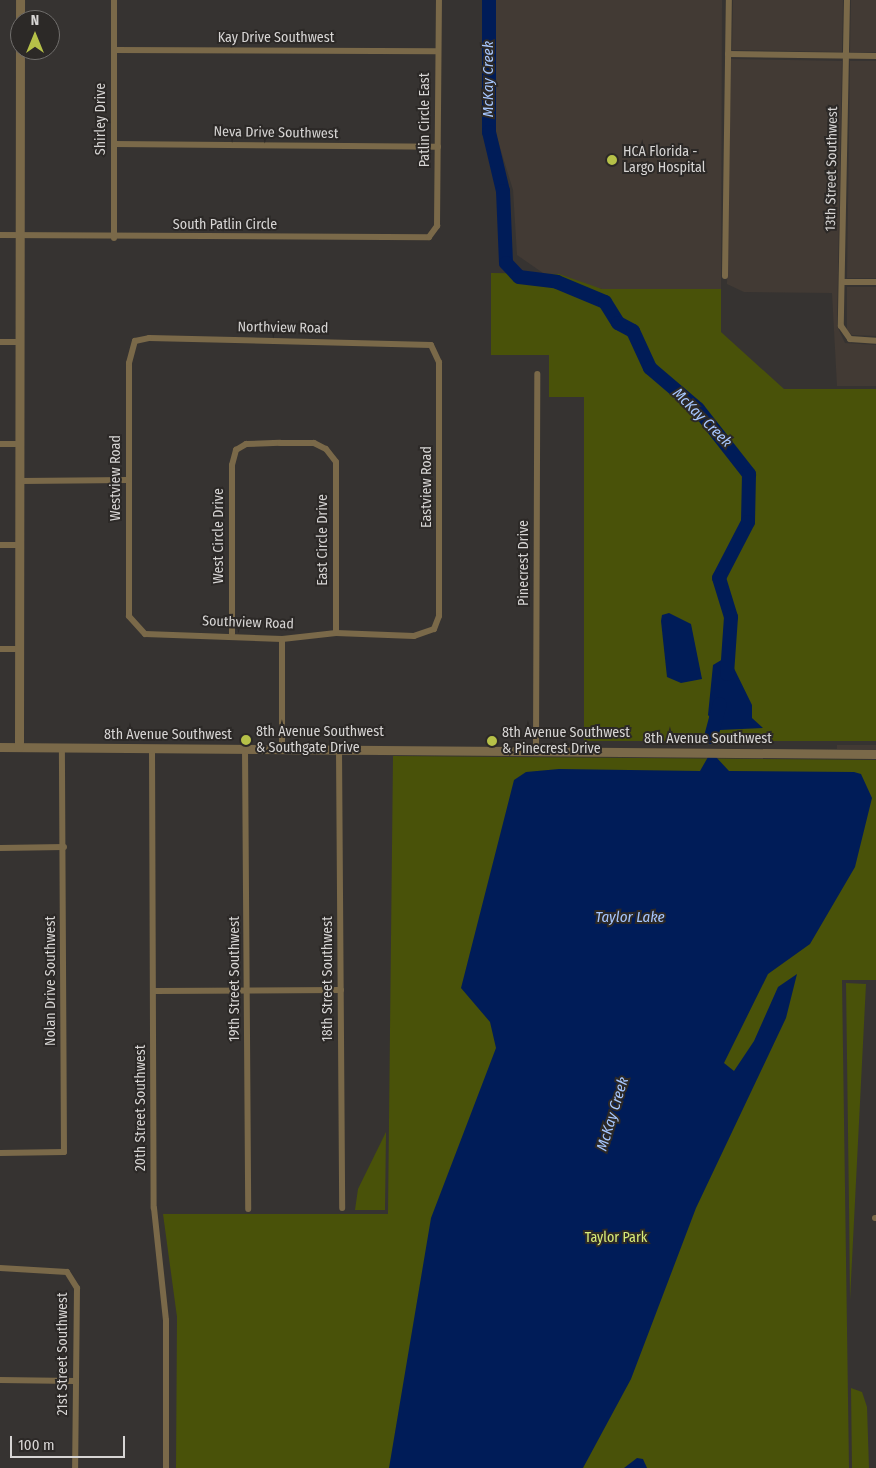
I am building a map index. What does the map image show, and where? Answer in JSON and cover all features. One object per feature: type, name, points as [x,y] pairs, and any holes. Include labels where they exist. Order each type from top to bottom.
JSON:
[{"type":"street","points":[[19,747],[21,545],[20,0]]},
{"type":"street","name":"Shirley Drive","points":[[114,0],[114,238]]},
{"type":"street","name":"Patlin Circle East","points":[[429,237],[437,226],[439,0]]},
{"type":"street","points":[[725,276],[729,0]]},
{"type":"street","name":"13th Street Southwest","points":[[847,0],[841,326],[846,337],[876,340]]},
{"type":"street","name":"Kay Drive Southwest","points":[[114,50],[438,51]]},
{"type":"street","points":[[728,54],[876,56]]},
{"type":"street","name":"Neva Drive Southwest","points":[[114,144],[438,147]]},
{"type":"street","name":"South Patlin Circle","points":[[0,235],[114,238],[429,237]]},
{"type":"street","points":[[843,282],[876,282]]},
{"type":"street","name":"Northview Road","points":[[135,341],[431,345]]},
{"type":"street","name":"Westview Road","points":[[129,616],[129,362],[135,341]]},
{"type":"street","points":[[0,342],[20,342]]},
{"type":"street","name":"Eastview Road","points":[[431,345],[439,362],[439,616],[434,629]]},
{"type":"street","name":"Pinecrest Drive","points":[[536,751],[537,374]]},
{"type":"street","name":"East Circle Drive","points":[[246,444],[314,443],[326,449],[336,462],[336,633]]},
{"type":"street","points":[[0,444],[20,444]]},
{"type":"street","name":"West Circle Drive","points":[[232,634],[232,465],[236,450],[246,444]]},
{"type":"street","points":[[20,481],[128,480]]},
{"type":"street","points":[[0,545],[21,545]]},
{"type":"street","name":"Southview Road","points":[[129,616],[145,634],[232,634],[282,638],[336,633],[414,636],[434,629]]},
{"type":"street","points":[[282,638],[282,749]]},
{"type":"street","points":[[0,649],[20,649]]},
{"type":"street","name":"8th Avenue Southwest","points":[[0,747],[876,754]]},
{"type":"street","name":"Nolan Drive Southwest","points":[[0,1153],[64,1152],[64,847],[62,748]]},
{"type":"street","name":"20th Street Southwest","points":[[152,748],[154,1208],[166,1320],[166,1468]]},
{"type":"street","name":"19th Street Southwest","points":[[245,749],[248,1209]]},
{"type":"street","name":"18th Street Southwest","points":[[339,750],[342,1208]]},
{"type":"street","points":[[0,848],[64,847]]},
{"type":"street","points":[[154,991],[341,990]]},
{"type":"street","name":"21st Street Southwest","points":[[0,1268],[67,1272],[77,1288],[75,1468]]},
{"type":"street","points":[[0,1380],[75,1380]]},
{"type":"shaded area","name":"HCA Florida - Largo Hospital","points":[[496,0],[722,0],[721,289],[602,289],[543,273],[517,255],[513,190],[495,131]]},
{"type":"shaded area","points":[[733,0],[843,0],[842,52],[732,50]]},
{"type":"shaded area","points":[[851,0],[876,0],[876,52],[850,52]]},
{"type":"shaded area","points":[[731,59],[842,61],[837,326],[845,343],[876,345],[876,386],[837,386],[832,293],[744,292],[727,284]]},
{"type":"shaded area","points":[[850,61],[876,61],[876,278],[847,278]]},
{"type":"shaded area","points":[[847,287],[876,287],[876,336],[852,335],[847,330]]},
{"type":"shaded area","points":[[837,745],[876,745],[876,750],[837,749]]},
{"type":"green space","points":[[491,273],[559,274],[602,289],[721,289],[721,332],[784,389],[876,389],[876,741],[584,741],[584,397],[549,397],[549,355],[491,355]]},
{"type":"green space","name":"Taylor Park","points":[[393,756],[876,760],[876,980],[842,980],[849,1468],[176,1468],[177,1317],[163,1214],[388,1214]]},
{"type":"green space","points":[[846,983],[866,984],[850,1300],[849,1205]]},
{"type":"green space","points":[[386,1132],[385,1210],[355,1210],[358,1189]]},
{"type":"green space","points":[[851,1388],[862,1392],[867,1407],[869,1468],[852,1468]]},
{"type":"water","points":[[669,613],[691,624],[702,679],[681,683],[667,677],[661,621],[662,615]]},
{"type":"water","points":[[728,656],[752,705],[752,718],[763,728],[720,730],[708,715],[713,665]]},
{"type":"water","name":"Taylor Lake","points":[[708,757],[716,757],[729,771],[854,772],[861,774],[872,798],[855,867],[810,944],[768,974],[724,1063],[734,1071],[754,1041],[778,987],[797,974],[786,1018],[696,1208],[631,1379],[583,1468],[389,1468],[431,1218],[496,1048],[490,1022],[461,988],[514,780],[526,772],[559,769],[700,771]]},
{"type":"water","points":[[637,1458],[643,1459],[647,1468],[624,1468]]},
{"type":"waterway","name":"McKay Creek","points":[[489,0],[489,132],[503,191],[506,263],[519,277],[557,282],[605,302],[618,323],[633,331],[650,368],[698,409],[749,474],[748,522],[719,578],[731,617],[727,674]]},
{"type":"waterway","name":"McKay Creek","points":[[711,737],[720,704]]},
{"type":"place","name":"HCA Florida - Largo Hospital","points":[[612,160]]},
{"type":"place","name":"8th Avenue Southwest & Southgate Drive","points":[[246,740]]},
{"type":"place","name":"8th Avenue Southwest & Pinecrest Drive","points":[[492,741]]}]
